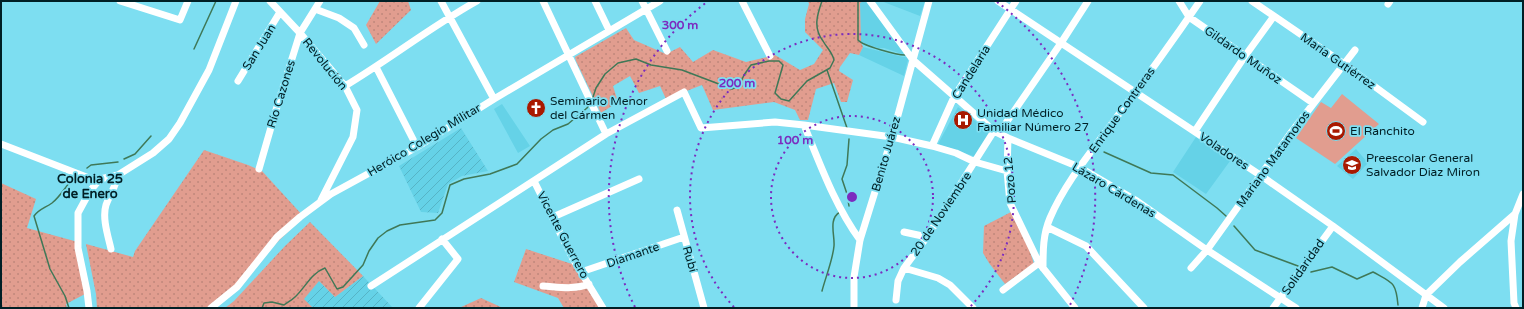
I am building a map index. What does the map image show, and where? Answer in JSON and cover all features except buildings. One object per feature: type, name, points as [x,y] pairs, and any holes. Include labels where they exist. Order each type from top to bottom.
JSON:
[{"type":"street","points":[[120,1],[138,4],[180,20],[188,1]]},
{"type":"street","points":[[1,144],[89,178],[100,179],[118,175],[153,153],[169,139],[180,123],[209,70],[236,1]]},
{"type":"street","name":"Revolución","points":[[270,1],[300,33],[345,86],[357,110],[353,137],[320,202]]},
{"type":"street","name":"Río Cazones","points":[[259,169],[300,33],[320,1]]},
{"type":"street","points":[[441,1],[494,99]]},
{"type":"street","points":[[345,86],[376,67],[450,16],[478,1]]},
{"type":"street","points":[[543,1],[606,134]]},
{"type":"street","points":[[594,1],[609,30]]},
{"type":"street","points":[[642,1],[668,51]]},
{"type":"street","name":"Heróico Colegio Militar","points":[[212,308],[237,287],[277,237],[331,194],[417,147],[494,99],[660,1]]},
{"type":"street","points":[[742,1],[770,56]]},
{"type":"street","name":"Lázaro Cárdenas","points":[[870,1],[914,60],[954,97],[997,132],[1079,168],[1137,201],[1207,250],[1296,308]]},
{"type":"street","name":"Benito Juárez","points":[[854,308],[854,277],[860,240],[892,138],[901,99],[914,60],[929,1]]},
{"type":"street","name":"Voladores","points":[[998,1],[1136,91],[1260,175],[1444,308]]},
{"type":"street","name":"Candelaria","points":[[932,146],[954,97],[1016,1]]},
{"type":"street","name":"20 de Noviembre","points":[[896,300],[898,281],[904,268],[927,237],[975,162],[1061,43],[1088,1]]},
{"type":"street","name":"Gildardo Muñoz","points":[[1179,1],[1189,17],[1313,103]]},
{"type":"street","name":"Enrique Contreras","points":[[1041,266],[1043,240],[1053,211],[1079,168],[1200,1]]},
{"type":"street","name":"María Gutiérrez","points":[[1252,1],[1344,64],[1422,122]]},
{"type":"street","points":[[314,9],[339,18],[354,28],[364,45]]},
{"type":"street","name":"San Juan","points":[[238,81],[280,12]]},
{"type":"street","points":[[1194,131],[1274,16]]},
{"type":"street","name":"Mariano Matamoros","points":[[1191,268],[1207,250],[1313,103],[1355,50]]},
{"type":"street","points":[[376,67],[417,147]]},
{"type":"street","points":[[371,286],[606,134],[684,92],[701,128],[775,122],[804,125],[892,138],[932,146],[956,153],[975,162],[1007,171]]},
{"type":"street","points":[[804,125],[821,166],[849,224],[860,240]]},
{"type":"street","name":"Pozo 12","points":[[1008,138],[1007,171],[1010,203],[1041,266],[1075,308]]},
{"type":"street","points":[[111,249],[108,234],[106,204],[116,185],[118,175]]},
{"type":"street","points":[[89,308],[88,292],[78,248],[78,213],[90,191],[100,179]]},
{"type":"street","points":[[553,217],[639,179]]},
{"type":"street","name":"Vicente Guerrero","points":[[534,181],[573,259],[604,308]]},
{"type":"street","points":[[1516,308],[1514,303],[1511,242],[1515,214],[1523,194]]},
{"type":"street","name":"Rubí","points":[[677,210],[704,308]]},
{"type":"street","points":[[1422,308],[1426,295],[1460,262],[1515,214]]},
{"type":"street","name":"Solidaridad","points":[[1273,308],[1281,299],[1332,226]]},
{"type":"street","points":[[1047,227],[1086,246],[1144,308]]},
{"type":"street","points":[[904,232],[927,237]]},
{"type":"street","name":"Diamante","points":[[581,272],[684,237]]},
{"type":"street","points":[[419,308],[458,259],[442,239]]},
{"type":"street","points":[[1003,290],[1041,266]]},
{"type":"street","points":[[904,268],[938,278],[950,285],[973,308]]},
{"type":"street","points":[[544,286],[566,288],[582,287],[589,284]]},
{"type":"shaded area","points":[[380,1],[408,1],[411,10],[376,44],[366,25]]},
{"type":"shaded area","points":[[808,1],[863,1],[860,3],[861,42],[863,47],[859,55],[850,53],[840,67],[839,71],[853,80],[847,102],[841,102],[834,83],[816,89],[808,120],[800,120],[795,110],[774,102],[713,110],[702,85],[666,99],[660,86],[639,93],[630,76],[613,86],[618,102],[601,113],[575,57],[626,28],[634,40],[666,54],[680,47],[693,62],[713,50],[746,62],[775,55],[800,70],[814,64],[823,50],[805,32],[805,19],[809,4]]},
{"type":"shaded area","points":[[865,1],[906,51],[902,54],[861,42],[860,3]]},
{"type":"shaded area","points":[[881,1],[925,1],[920,16]]},
{"type":"shaded area","points":[[863,47],[903,57],[909,56],[904,76],[859,55]]},
{"type":"shaded area","name":"El Ranchito","points":[[1342,94],[1379,124],[1335,164],[1296,138],[1321,102],[1331,108]]},
{"type":"shaded area","points":[[502,104],[530,146],[518,153],[494,109]]},
{"type":"shaded area","name":"Unidad Médico Familiar Número 27","points":[[958,107],[991,134],[976,157],[938,144]]},
{"type":"shaded area","points":[[461,128],[488,171],[462,176],[448,184],[438,213],[421,212],[399,166]]},
{"type":"shaded area","points":[[1196,137],[1230,161],[1206,194],[1173,172]]},
{"type":"shaded area","points":[[1356,149],[1368,163],[1353,179],[1337,166]]},
{"type":"shaded area","points":[[204,150],[262,171],[304,217],[210,308],[97,308],[96,294],[86,244],[133,257],[135,251]]},
{"type":"shaded area","points":[[1,183],[36,199],[27,228],[78,242],[87,293],[66,304],[67,308],[1,308]]},
{"type":"shaded area","points":[[1011,212],[1023,230],[1034,264],[1005,284],[983,253],[984,226]]},
{"type":"shaded area","points":[[310,222],[363,276],[335,297],[319,281],[304,299],[313,308],[225,308],[234,301],[285,246]]},
{"type":"shaded area","points":[[526,249],[572,264],[600,308],[564,308],[558,298],[514,282]]},
{"type":"shaded area","points":[[363,276],[393,308],[313,308],[303,299],[319,281],[335,297]]},
{"type":"shaded area","points":[[481,298],[503,308],[459,308]]},
{"type":"waterway","points":[[194,49],[216,1]]},
{"type":"waterway","points":[[592,100],[596,88],[605,74],[618,63],[636,59],[651,65],[682,70],[732,89],[739,86],[751,65],[769,61],[779,61],[783,65],[775,93],[781,99],[789,101],[807,81],[830,68],[834,60],[818,31],[817,16],[822,1]]},
{"type":"waterway","points":[[858,1],[858,40],[866,45],[880,50],[905,55]]},
{"type":"waterway","points":[[827,70],[847,128]]},
{"type":"waterway","points":[[262,308],[264,303],[272,302],[284,305],[295,297],[316,273],[325,268],[337,289],[343,287],[363,265],[369,251],[378,238],[387,231],[400,225],[435,220],[442,213],[450,185],[464,179],[490,174],[517,164],[541,139],[553,130],[568,124],[589,105]]},
{"type":"waterway","points":[[124,159],[135,154],[151,136]]},
{"type":"waterway","points":[[849,139],[847,165],[842,179],[849,206]]},
{"type":"waterway","points":[[1104,152],[1151,173],[1173,175],[1226,216]]},
{"type":"waterway","points":[[87,168],[91,165],[118,162]]},
{"type":"waterway","points":[[69,308],[65,296],[50,269],[34,216],[55,200],[74,178]]},
{"type":"waterway","points":[[822,291],[831,263],[833,251],[833,223],[836,215],[840,212]]},
{"type":"waterway","points":[[1234,226],[1255,250],[1298,266]]},
{"type":"waterway","points":[[1311,272],[1332,267],[1357,279],[1373,272],[1392,284],[1396,292],[1398,305]]},
{"type":"place","name":"Seminario Menor del Cármen","points":[[536,108]]},
{"type":"place","name":"Unidad Médico Familiar Número 27","points":[[963,120]]},
{"type":"place","name":"El Ranchito","points":[[1336,131]]},
{"type":"place","name":"Preescolar General Salvador Diaz Miron","points":[[1352,165]]},
{"type":"district","name":"Colonia 25 de Enero","points":[[90,186]]}]
